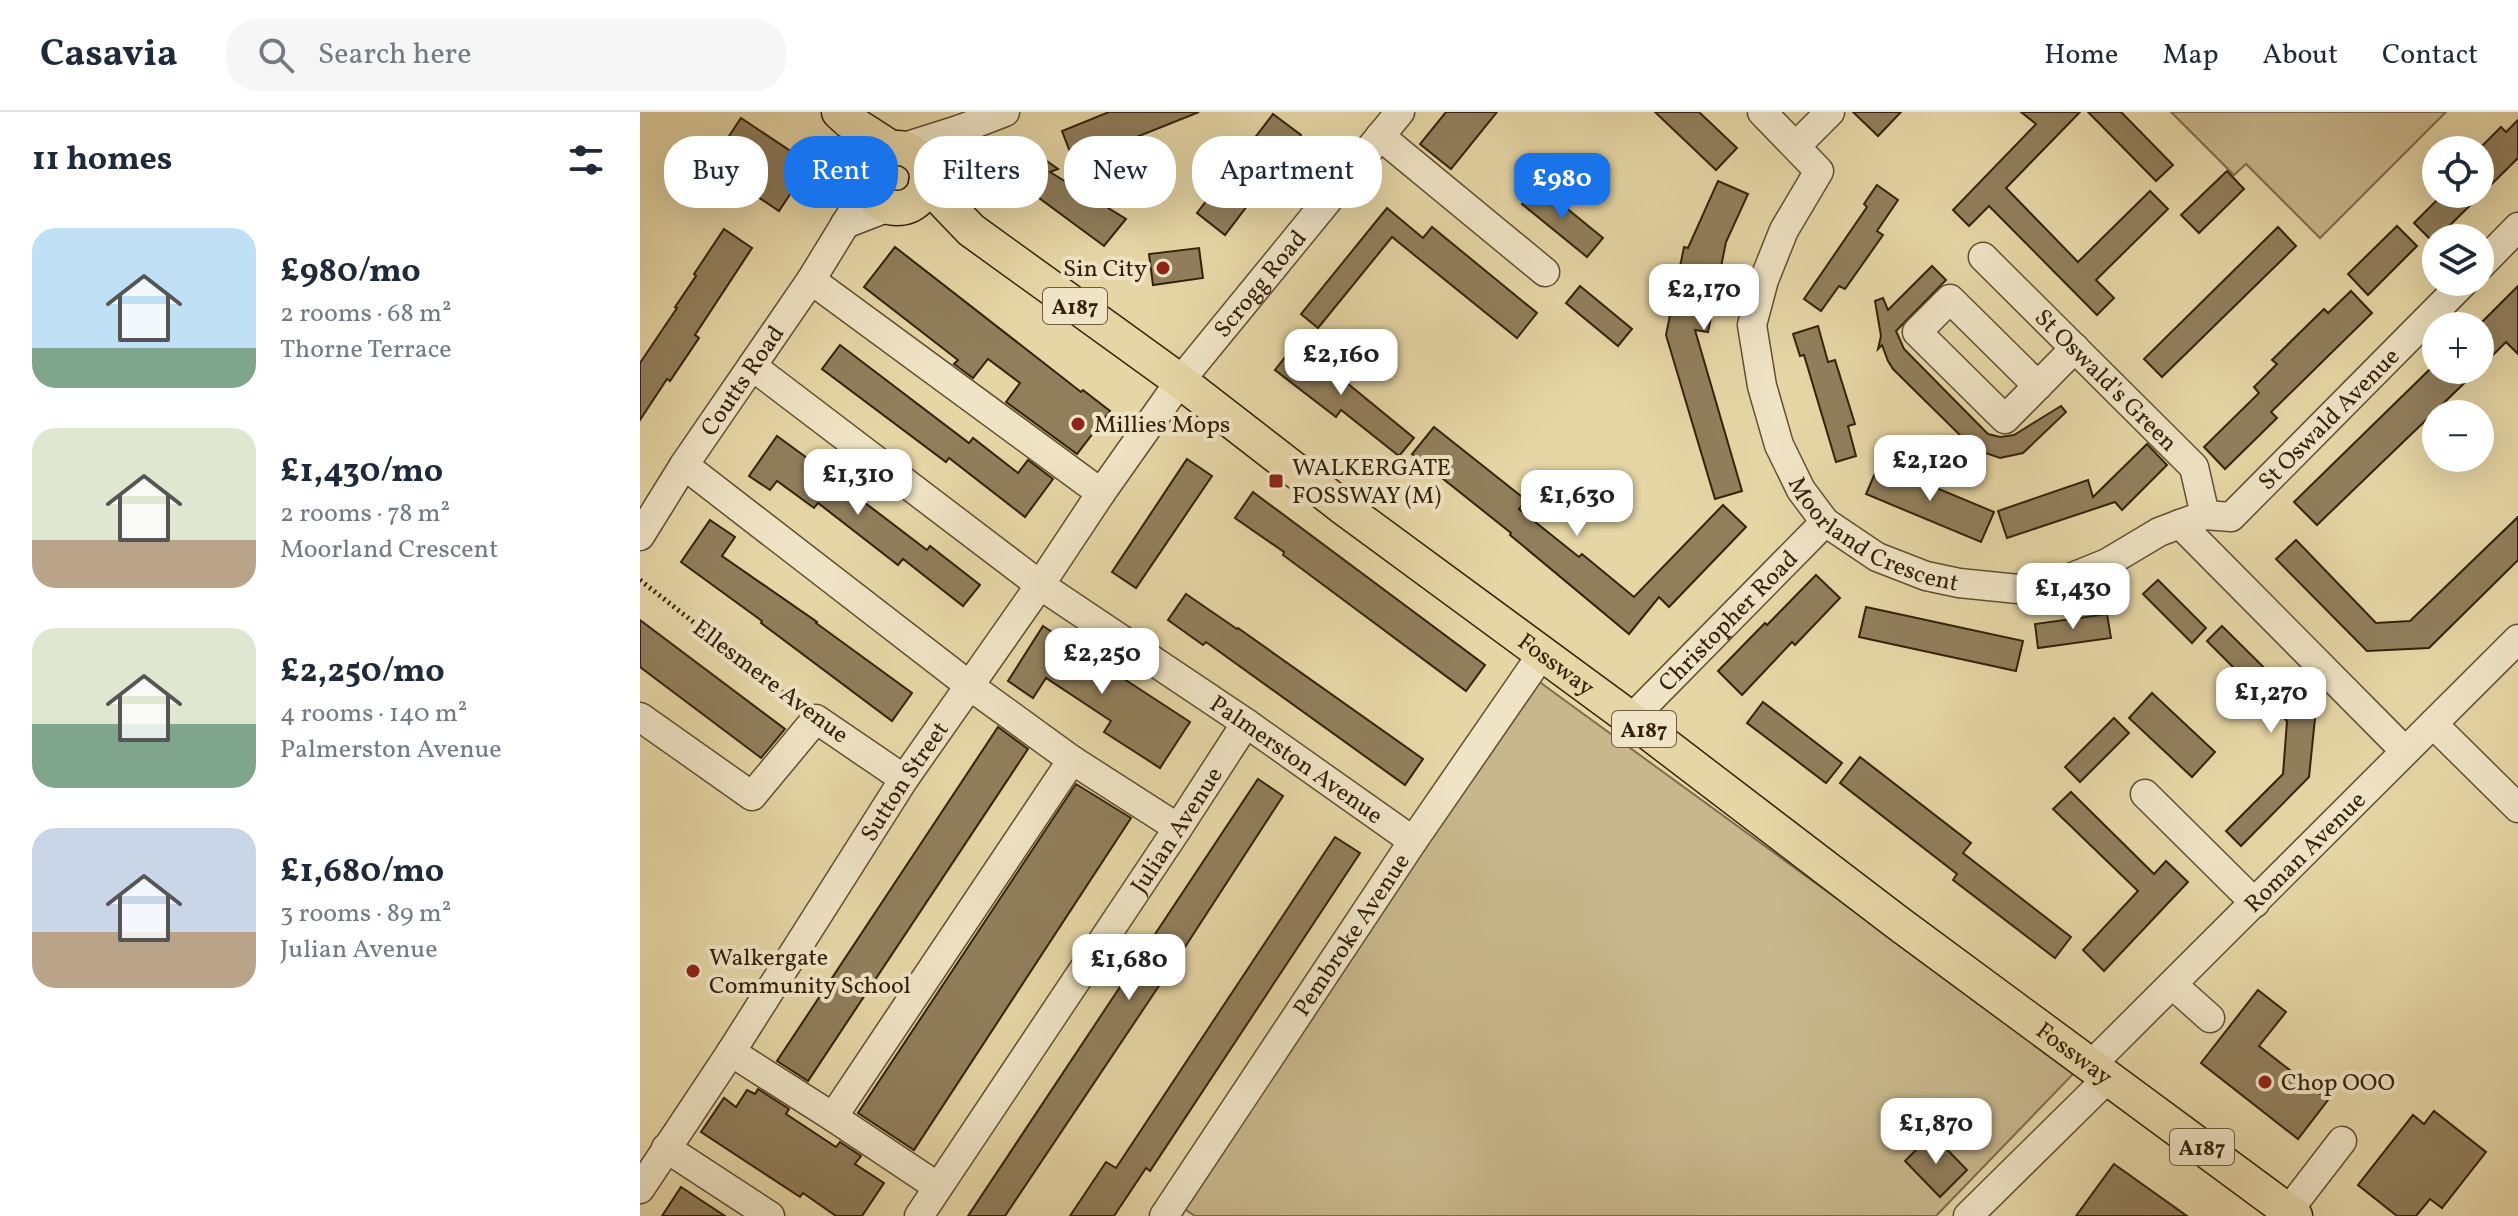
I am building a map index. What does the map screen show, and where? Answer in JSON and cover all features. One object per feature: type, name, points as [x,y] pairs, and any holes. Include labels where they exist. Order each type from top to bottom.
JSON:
[{"type":"main road","name":"Fossway","points":[[844,117],[876,136]]},
{"type":"main road","name":"Fossway","points":[[844,117],[858,136]]},
{"type":"main road","name":"Fossway","points":[[898,149],[918,156],[898,187]]},
{"type":"main road","name":"Fossway","points":[[898,190],[971,230],[1180,381],[1344,508],[1631,719],[1898,923],[2291,1213]]},
{"type":"street","points":[[898,147],[1005,112]]},
{"type":"street","name":"Scrogg Road","points":[[1380,136],[1400,112]]},
{"type":"street","name":"Moorland Crescent","points":[[1762,112],[1819,171],[1784,230],[1764,280],[1752,325],[1762,386],[1779,445],[1801,490],[1825,522],[1877,557],[1926,576],[2018,589],[2065,580],[2107,563],[2159,532],[2192,519]]},
{"type":"street","points":[[1796,146],[1830,112]]},
{"type":"street","name":"Coutts Road","points":[[898,188],[961,129]]},
{"type":"street","points":[[1382,138],[1545,272]]},
{"type":"street","name":"Coutts Road","points":[[640,536],[845,224],[869,208]]},
{"type":"street","name":"Scrogg Road","points":[[1180,381],[1321,208]]},
{"type":"street","points":[[2494,252],[2518,227]]},
{"type":"street","name":"St Oswald's Green","points":[[1983,257],[2194,467],[2192,519]]},
{"type":"street","points":[[811,280],[1101,493]]},
{"type":"street","name":"St Oswald Avenue","points":[[2192,519],[2231,517],[2450,296]]},
{"type":"street","points":[[2038,386],[2075,348]]},
{"type":"street","name":"Palmerston Avenue","points":[[752,366],[1040,585],[1246,723],[1413,841]]},
{"type":"street","name":"Sutton Street","points":[[640,1189],[904,779],[1180,381]]},
{"type":"street","points":[[684,465],[970,686],[1072,760],[1178,828]]},
{"type":"street","points":[[2192,519],[2405,751]]},
{"type":"street","name":"Christopher Road","points":[[1631,719],[1825,522]]},
{"type":"street","name":"Roman Avenue","points":[[1968,1216],[2100,1071],[2173,985],[2518,639]]},
{"type":"street","name":"Pembroke Avenue","points":[[1170,1214],[1413,841],[1542,654]]},
{"type":"street","points":[[640,717],[752,796],[816,719]]},
{"type":"street","name":"Ellesmere Avenue","points":[[816,719],[904,779]]},
{"type":"street","name":"Julian Avenue","points":[[919,1216],[1246,723]]},
{"type":"street","points":[[2433,724],[2518,808]]},
{"type":"street","points":[[833,1117],[1072,760]]},
{"type":"street","points":[[2145,794],[2255,903]]},
{"type":"street","points":[[2173,985],[2210,1018]]},
{"type":"street","points":[[731,1052],[938,1187]]},
{"type":"street","points":[[2291,1213],[2342,1141]]},
{"type":"street","points":[[666,1148],[770,1216]]},
{"type":"path","name":"Ellesmere Avenue","points":[[640,580],[816,719]]},
{"type":"shaded area","points":[[2171,112],[2446,112],[2320,238],[2246,164],[2234,175]]},
{"type":"shaded area","points":[[1530,675],[2075,1072],[1936,1216],[1195,1216],[1180,1206]]},
{"type":"building","points":[[1109,112],[1199,112],[1139,136],[1064,136],[1062,131]]},
{"type":"building","points":[[1446,112],[1497,112],[1451,169],[1420,144]]},
{"type":"building","points":[[1655,112],[1699,112],[1737,148],[1716,170]]},
{"type":"building","points":[[1853,112],[1901,112],[1878,136]]},
{"type":"building","points":[[2021,112],[2080,112],[2006,188],[2078,262],[2150,191],[2168,209],[2096,280],[2114,298],[2097,315],[1989,206],[1969,226],[1953,210],[2036,124]]},
{"type":"building","points":[[2088,112],[2121,112],[2173,165],[2156,181]]},
{"type":"building","points":[[1273,114],[1301,135],[1300,136],[1256,136]]},
{"type":"building","points":[[741,118],[768,136],[729,136]]},
{"type":"building","points":[[2518,120],[2518,158],[2494,182],[2492,136],[2501,127],[2506,132]]},
{"type":"building","points":[[768,136],[784,147],[784,203],[779,211],[768,204]]},
{"type":"building","points":[[1048,162],[1058,169],[1050,172],[1064,181],[1064,208],[1108,208],[1126,219],[1104,246],[1048,205]]},
{"type":"building","points":[[2227,171],[2244,189],[2199,233],[2181,215]]},
{"type":"building","points":[[1718,181],[1748,194],[1726,242],[1708,332],[1695,330],[1742,491],[1715,499],[1666,335],[1684,247],[1688,248]]},
{"type":"building","points":[[1538,185],[1603,238],[1587,257],[1522,204]]},
{"type":"building","points":[[1877,185],[1898,200],[1877,231],[1883,235],[1845,289],[1839,286],[1821,311],[1804,299],[1867,207],[1864,204]]},
{"type":"building","points":[[1201,208],[1246,208],[1225,235],[1197,213]]},
{"type":"building","points":[[1387,208],[1423,238],[1432,227],[1537,313],[1517,338],[1392,237],[1318,328],[1301,314]]},
{"type":"building","points":[[2429,208],[2467,208],[2451,224],[2422,224],[2422,231],[2414,223]]},
{"type":"building","points":[[2397,226],[2417,246],[2368,295],[2348,274]]},
{"type":"building","points":[[2278,227],[2296,246],[2162,377],[2144,359]]},
{"type":"building","points":[[724,229],[752,248],[695,335],[699,338],[640,420],[640,363]]},
{"type":"building","points":[[895,247],[1081,392],[1083,390],[1110,411],[1077,454],[1006,402],[1020,383],[988,359],[973,378],[954,364],[958,360],[864,287]]},
{"type":"building","points":[[1199,248],[1203,278],[1153,285],[1149,254]]},
{"type":"building","points":[[1932,266],[1946,280],[1896,331],[1904,349],[1988,434],[2000,437],[2014,435],[2061,406],[2066,412],[2023,453],[2000,458],[1974,449],[1893,369],[1882,345],[1878,349],[1881,336],[1875,301],[1883,298],[1888,310]]},
{"type":"building","points":[[1580,286],[1632,329],[1618,346],[1566,303]]},
{"type":"building","points":[[2518,286],[2518,354],[2506,342],[2494,354],[2492,312]]},
{"type":"building","points":[[2351,291],[2372,313],[2271,412],[2277,418],[2225,469],[2204,447],[2259,393],[2254,387],[2277,364],[2272,360],[2324,309],[2328,313]]},
{"type":"building","points":[[1818,326],[1828,362],[1835,360],[1855,424],[1848,426],[1856,456],[1836,462],[1804,355],[1800,356],[1793,334]]},
{"type":"building","points":[[1297,342],[1414,438],[1399,456],[1341,410],[1336,417],[1275,370]]},
{"type":"building","points":[[840,345],[969,443],[973,438],[1018,473],[1028,460],[1053,479],[1025,517],[949,458],[946,462],[822,369]]},
{"type":"building","points":[[2422,377],[2422,384],[2463,384],[2447,400],[2422,400],[2422,424],[2317,525],[2294,502]]},
{"type":"building","points":[[1434,427],[1526,500],[1519,509],[1579,557],[1582,554],[1634,597],[1723,505],[1746,527],[1669,607],[1659,597],[1629,634],[1511,533],[1412,454]]},
{"type":"building","points":[[777,436],[927,550],[930,546],[980,585],[963,606],[903,559],[898,565],[818,503],[814,508],[777,481],[770,490],[749,476]]},
{"type":"building","points":[[2147,444],[2167,465],[2122,510],[2115,502],[2007,538],[1998,511],[2088,480],[2093,497]]},
{"type":"building","points":[[1187,459],[1212,476],[1136,588],[1112,572]]},
{"type":"building","points":[[1879,464],[1994,512],[1981,542],[1866,494]]},
{"type":"building","points":[[1253,492],[1485,665],[1466,691],[1235,518]]},
{"type":"building","points":[[2518,517],[2518,560],[2429,648],[2367,651],[2276,559],[2296,540],[2376,623],[2410,621]]},
{"type":"building","points":[[710,520],[735,537],[722,556],[912,693],[892,721],[681,562]]},
{"type":"building","points":[[1816,575],[1840,598],[1795,645],[1792,642],[1742,695],[1718,671]]},
{"type":"building","points":[[2158,580],[2206,628],[2192,643],[2143,594]]},
{"type":"building","points":[[1186,594],[1423,759],[1405,785],[1206,642],[1203,645],[1168,620]]},
{"type":"building","points":[[1866,607],[2023,641],[2016,671],[1859,637]]},
{"type":"building","points":[[2107,614],[2111,638],[2038,648],[2035,624]]},
{"type":"building","points":[[640,620],[785,729],[761,758],[640,667]]},
{"type":"building","points":[[1043,626],[1190,722],[1160,768],[1104,732],[1111,721],[1046,678],[1033,698],[1008,681]]},
{"type":"building","points":[[2222,626],[2315,718],[2309,777],[2241,846],[2226,831],[2283,774],[2287,721],[2207,641]]},
{"type":"building","points":[[2152,693],[2215,752],[2192,777],[2129,718]]},
{"type":"building","points":[[1763,702],[1842,763],[1826,783],[1747,723]]},
{"type":"building","points":[[2114,718],[2129,733],[2080,782],[2065,767]]},
{"type":"building","points":[[998,727],[1028,749],[808,1081],[777,1061]]},
{"type":"building","points":[[1860,757],[1971,843],[1963,853],[2071,937],[2055,958],[1953,880],[1957,874],[1840,783]]},
{"type":"building","points":[[1258,779],[1283,796],[1185,947],[1005,1216],[968,1216]]},
{"type":"building","points":[[1076,784],[1131,818],[914,1150],[858,1113]]},
{"type":"building","points":[[2071,792],[2154,874],[2166,861],[2188,882],[2104,971],[2083,950],[2138,891],[2053,809]]},
{"type":"building","points":[[1335,837],[1360,853],[1150,1171],[1146,1168],[1114,1216],[1070,1216],[1106,1162],[1116,1168]]},
{"type":"building","name":"Chop OOO","points":[[2258,990],[2286,1012],[2259,1046],[2328,1100],[2298,1139],[2201,1063]]},
{"type":"building","points":[[758,1089],[789,1109],[786,1114],[836,1147],[840,1142],[861,1156],[855,1164],[884,1183],[862,1216],[836,1216],[803,1193],[800,1197],[701,1132],[724,1098],[736,1107],[747,1090],[755,1094]]},
{"type":"building","points":[[2434,1111],[2486,1152],[2442,1208],[2430,1199],[2416,1216],[2397,1216],[2358,1185],[2413,1115],[2424,1124]]},
{"type":"building","points":[[1932,1134],[1967,1170],[1940,1197],[1905,1161]]},
{"type":"building","points":[[2114,1164],[2187,1216],[2076,1216]]},
{"type":"building","points":[[681,1187],[725,1216],[662,1216]]},
{"type":"place","name":"Sin City","points":[[1163,268]]},
{"type":"place","name":"Millies Mops","points":[[1078,424]]},
{"type":"place","name":"WALKERGATE FOSSWAY (M)","points":[[1276,481]]},
{"type":"place","name":"Walkergate Community School","points":[[693,971]]},
{"type":"place","name":"Chop OOO","points":[[2265,1082]]}]
